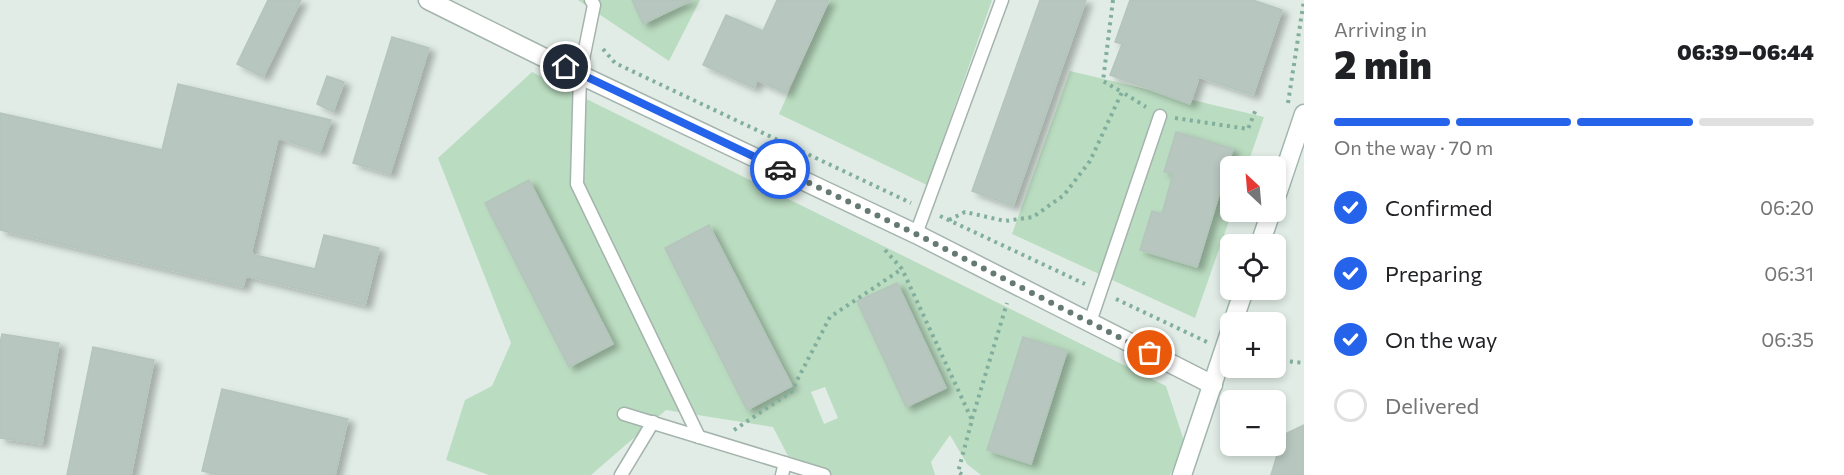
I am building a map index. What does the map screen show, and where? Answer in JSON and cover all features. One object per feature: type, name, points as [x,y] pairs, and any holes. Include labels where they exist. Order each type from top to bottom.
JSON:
[{"type":"street","points":[[428,0],[916,234],[1213,385]]},
{"type":"street","points":[[1285,156],[1295,111]]},
{"type":"street","points":[[1182,475],[1220,363]]},
{"type":"lane","points":[[591,0],[594,5],[580,74],[577,184],[699,437]]},
{"type":"lane","points":[[916,234],[1002,0]]},
{"type":"lane","points":[[1090,322],[1160,116]]},
{"type":"lane","points":[[624,414],[716,442],[783,469],[824,475]]},
{"type":"lane","points":[[621,475],[653,422]]},
{"type":"path","points":[[1113,0],[1103,81],[1160,116],[1248,129],[1256,110]]},
{"type":"path","points":[[1295,111],[1304,0]]},
{"type":"path","points":[[589,33],[615,63],[1210,344]]},
{"type":"path","points":[[949,220],[965,212],[1005,221],[1034,217],[1064,195],[1090,161],[1122,92]]},
{"type":"path","points":[[885,250],[902,269],[972,420]]},
{"type":"path","points":[[716,442],[791,392],[830,317],[902,269]]},
{"type":"path","points":[[963,475],[958,472],[1013,283]]},
{"type":"path","points":[[1286,361],[1304,363]]},
{"type":"green space","points":[[578,0],[632,0],[643,23],[679,0],[700,0],[669,61]]},
{"type":"green space","points":[[830,0],[992,0],[927,185],[779,114]]},
{"type":"green space","points":[[1070,71],[1264,117],[1250,156],[1230,156],[1232,149],[1165,172],[1173,174],[1162,214],[1152,212],[1141,250],[1197,267],[1220,189],[1220,222],[1229,222],[1224,234],[1220,234],[1220,246],[1195,318],[1012,234]]},
{"type":"green space","points":[[532,72],[1166,386],[1185,444],[1170,475],[981,475],[967,464],[950,435],[931,462],[935,475],[798,475],[773,427],[666,410],[591,475],[489,475],[446,460],[465,400],[492,386],[511,343],[438,158]],"holes":[[[529,181],[613,343],[569,366],[485,204]],[[709,225],[792,385],[747,410],[665,248]],[[897,283],[946,388],[906,407],[857,301]],[[1023,337],[1067,351],[1031,464],[987,450]],[[825,387],[838,418],[824,424],[811,392]]]},
{"type":"building","points":[[268,0],[301,0],[263,77],[237,64]]},
{"type":"building","points":[[632,0],[692,0],[643,24]]},
{"type":"building","points":[[777,0],[829,0],[786,93],[757,80],[754,88],[703,65],[726,15],[763,31]]},
{"type":"building","points":[[1040,0],[1086,0],[1013,206],[972,191]]},
{"type":"building","points":[[1130,0],[1253,0],[1282,10],[1253,95],[1199,77],[1190,104],[1110,75],[1122,44],[1115,42]]},
{"type":"building","points":[[392,37],[429,48],[390,174],[353,163]]},
{"type":"building","points":[[327,76],[344,82],[333,112],[317,104]]},
{"type":"building","points":[[178,84],[331,120],[320,152],[278,138],[251,254],[315,269],[324,235],[379,248],[365,305],[246,276],[243,287],[0,230],[0,113],[162,150]]},
{"type":"building","points":[[1176,132],[1233,149],[1231,156],[1220,156],[1220,192],[1197,267],[1140,250],[1152,211],[1162,214],[1173,174],[1164,172]]},
{"type":"building","points":[[529,180],[613,344],[569,367],[485,203]]},
{"type":"building","points":[[709,225],[792,386],[747,410],[665,248]]},
{"type":"building","points":[[897,283],[946,388],[906,407],[857,301]]},
{"type":"building","points":[[2,334],[59,343],[42,444],[0,438],[0,343]]},
{"type":"building","points":[[1023,337],[1067,351],[1031,464],[987,450]]},
{"type":"building","points":[[93,347],[154,360],[131,475],[67,475]]},
{"type":"building","points":[[222,389],[348,419],[335,475],[219,475],[202,471]]},
{"type":"building","points":[[1304,425],[1304,475],[1271,475],[1277,456],[1286,456],[1286,434]]},
{"type":"way so far","points":[[780,169],[916,234],[1150,353]]},
{"type":"route","points":[[566,67],[780,169]]}]
